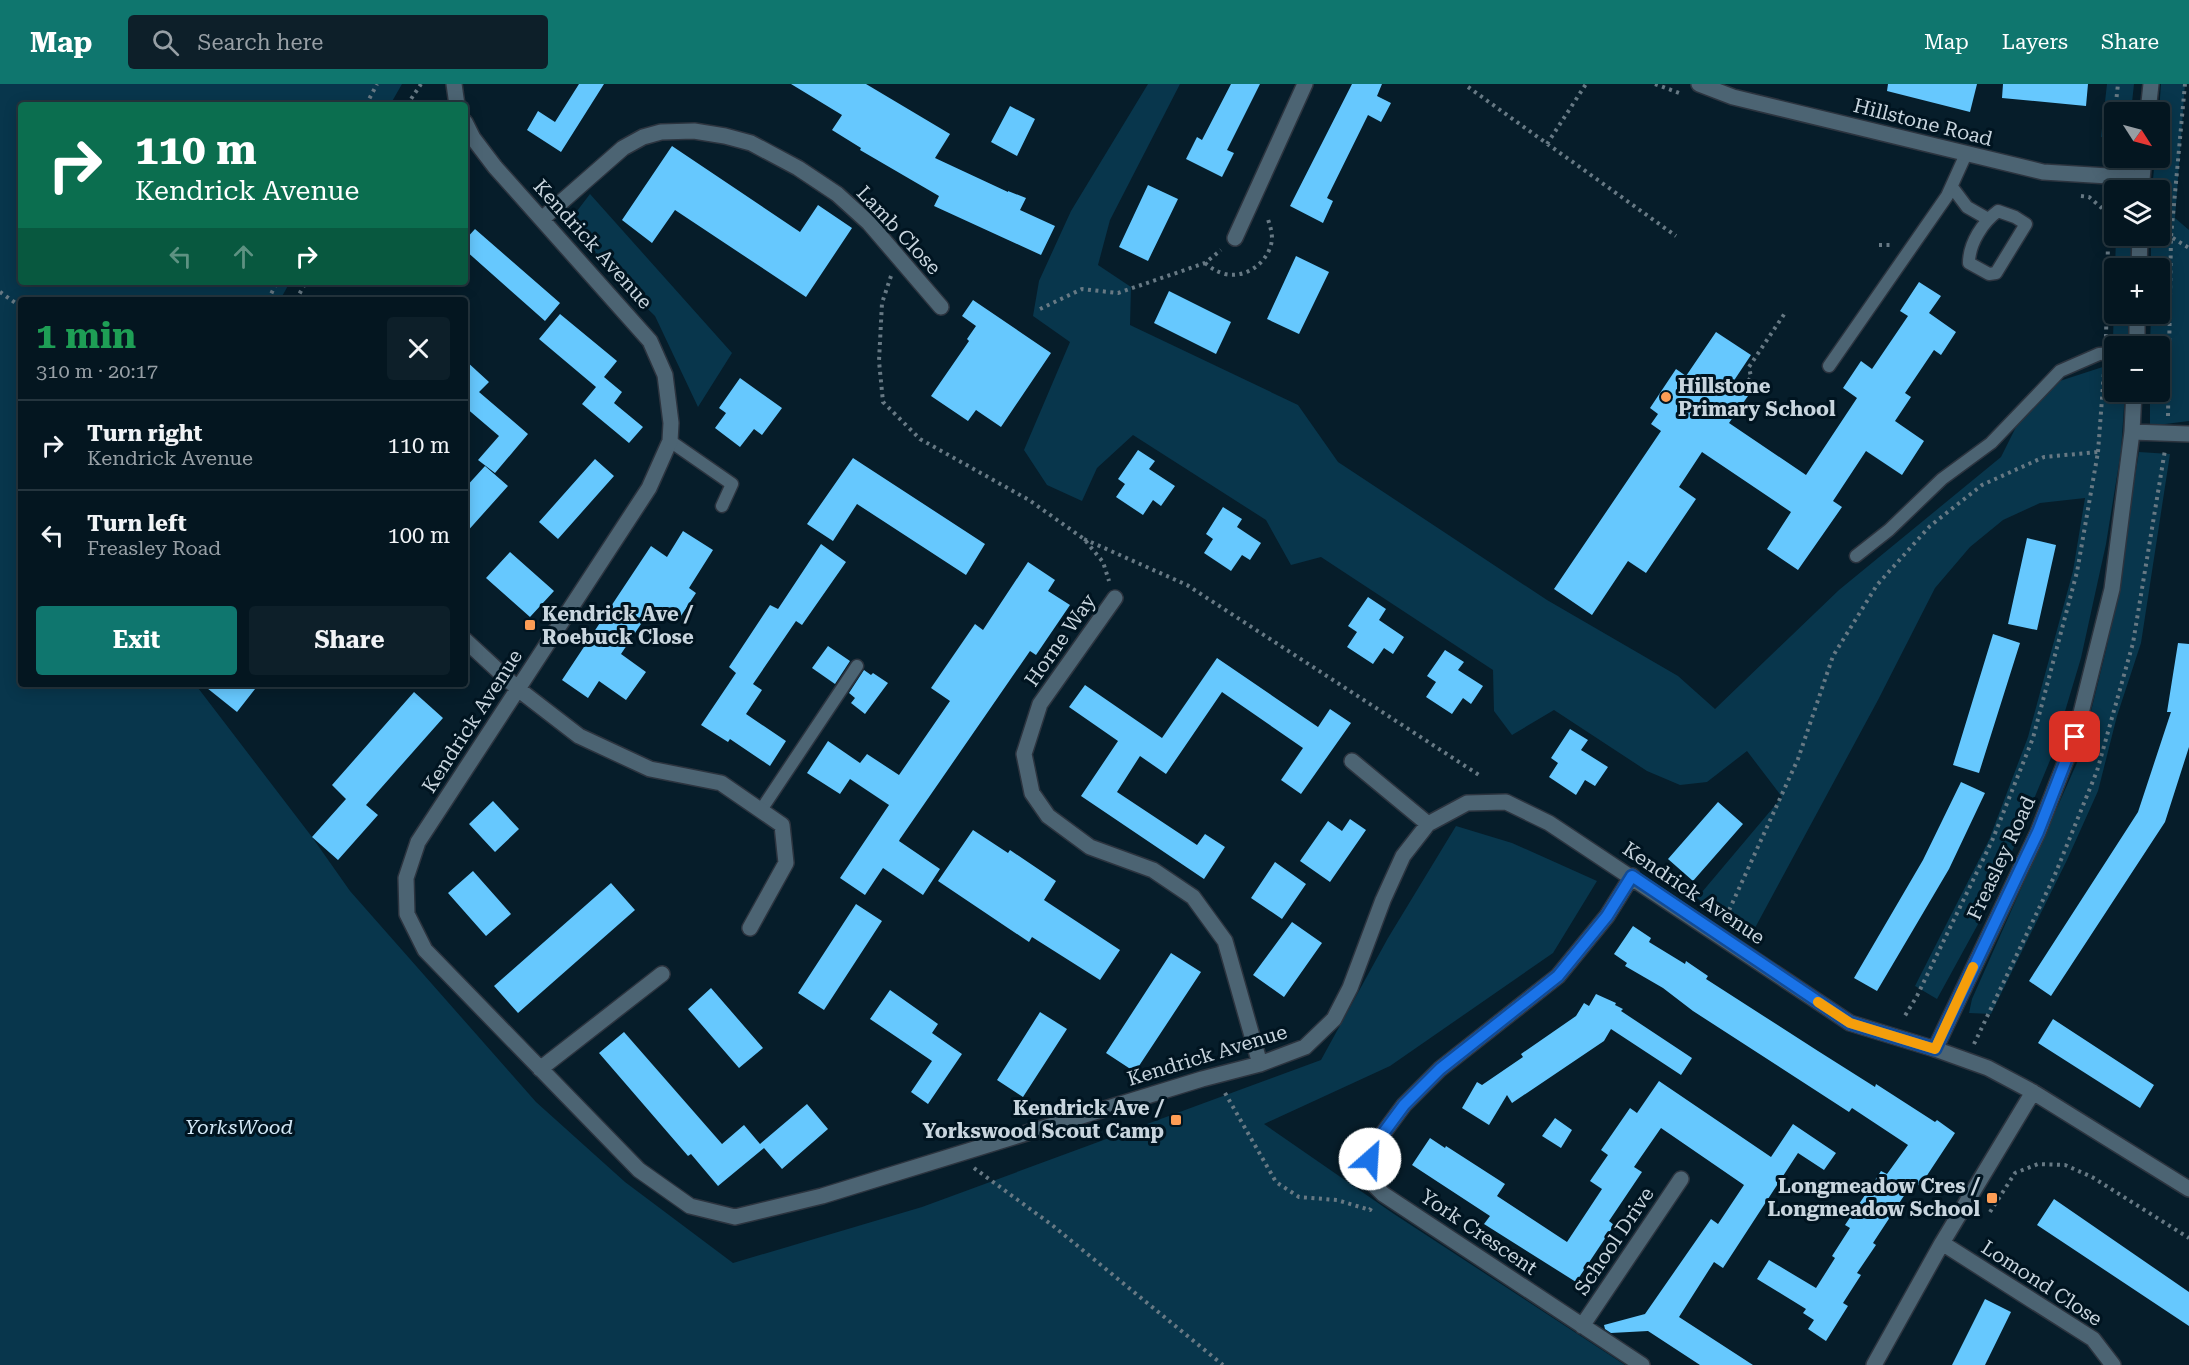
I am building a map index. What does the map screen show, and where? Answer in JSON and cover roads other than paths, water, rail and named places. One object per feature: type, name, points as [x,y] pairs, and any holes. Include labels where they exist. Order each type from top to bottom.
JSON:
[{"type":"street","points":[[454,84],[457,102]]},
{"type":"street","points":[[1235,238],[1305,84]]},
{"type":"street","name":"Hillstone Road","points":[[1699,84],[1732,97],[2043,172],[2109,175],[2127,180]]},
{"type":"street","points":[[2149,102],[2151,84]]},
{"type":"street","name":"Kendrick Avenue","points":[[468,128],[495,167],[650,340],[665,375],[671,423],[670,441],[649,488],[418,842],[406,879],[407,914],[425,950],[540,1069],[639,1170],[690,1206],[735,1216],[822,1196],[1260,1064],[1305,1047],[1334,1019],[1350,988],[1383,900],[1403,856],[1428,824],[1467,803],[1506,802],[1549,822],[1850,1023],[1935,1049]]},
{"type":"street","name":"Lamb Close","points":[[542,219],[623,148],[643,137],[661,132],[694,131],[725,136],[751,143],[798,168],[837,194],[869,223],[940,307]]},
{"type":"street","name":"Freasley Road","points":[[1935,1049],[2038,832],[2075,737],[2112,590],[2132,432],[2134,402]]},
{"type":"street","points":[[2132,432],[2189,434]]},
{"type":"street","name":"Horne Way","points":[[1115,598],[1040,705],[1024,754],[1032,793],[1048,816],[1090,847],[1153,870],[1193,897],[1225,941],[1260,1064]]},
{"type":"street","points":[[468,643],[518,688],[579,736],[650,769],[721,783],[782,825],[786,864],[750,928]]},
{"type":"street","points":[[1352,761],[1428,824]]},
{"type":"street","name":"York Crescent","points":[[1632,876],[1607,916],[1558,976],[1440,1069],[1404,1105],[1373,1147],[1367,1172],[1371,1182],[1383,1194],[1642,1365]]},
{"type":"street","points":[[540,1069],[662,974]]},
{"type":"street","points":[[1935,1049],[1989,1068],[2188,1185]]},
{"type":"street","points":[[1874,1365],[1942,1243],[2033,1092]]},
{"type":"street","name":"School Drive","points":[[1582,1326],[1681,1179]]},
{"type":"street","name":"Lomond Close","points":[[1942,1243],[2093,1339],[2113,1365]]},
{"type":"lane","points":[[1829,366],[1952,187],[1966,154]]},
{"type":"lane","points":[[1952,187],[1967,207],[1988,219]]},
{"type":"lane","points":[[1998,211],[2026,224],[1996,273],[1989,274],[1969,263],[1969,251],[1988,219],[1998,211]]},
{"type":"lane","points":[[1856,556],[1889,530],[1942,479],[1991,443],[2060,371],[2104,355]]},
{"type":"lane","points":[[670,441],[732,484],[722,506]]},
{"type":"lane","points":[[761,810],[857,666]]},
{"type":"place","name":"Hillstone Primary School","points":[[1666,397]]},
{"type":"place","name":"Kendrick Ave / Roebuck Close","points":[[530,625]]},
{"type":"place","name":"Kendrick Ave / Yorkswood Scout Camp","points":[[1176,1120]]},
{"type":"place","name":"Longmeadow Cres / Longmeadow School","points":[[1992,1198]]},
{"type":"park label","name":"YorksWood","points":[[239,1127]]}]
